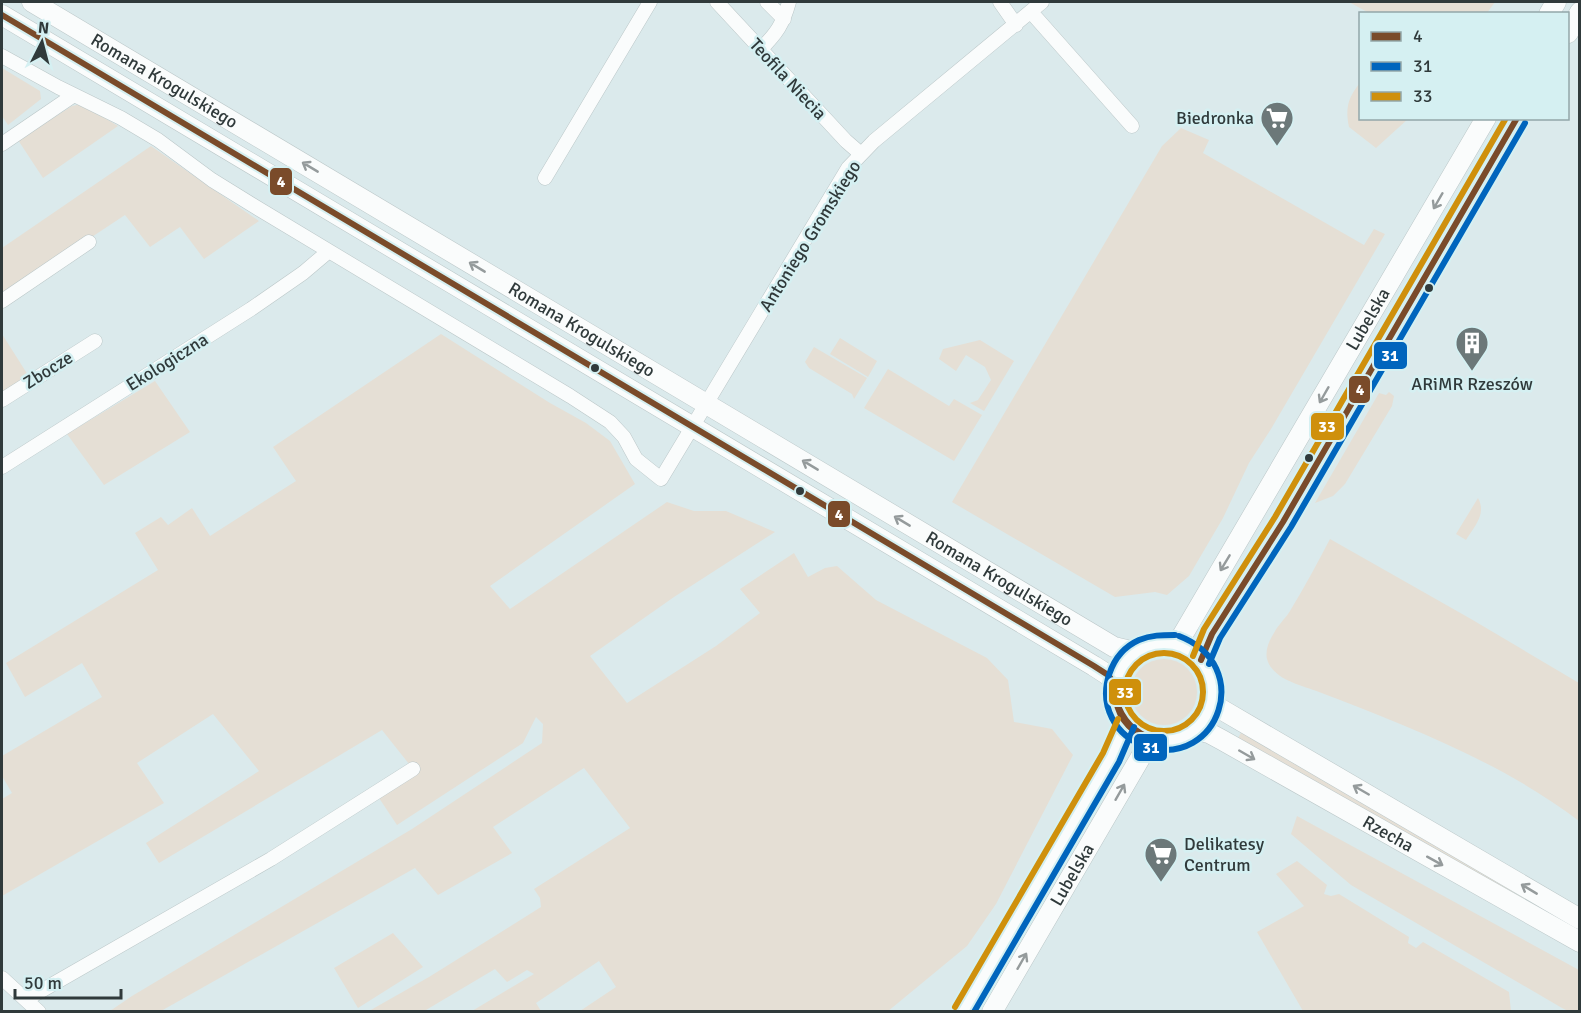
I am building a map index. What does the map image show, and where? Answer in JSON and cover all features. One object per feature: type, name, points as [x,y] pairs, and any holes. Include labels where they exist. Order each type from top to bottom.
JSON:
[{"type":"main road","name":"Romana Krogulskiego","points":[[32,2],[1114,647],[1136,652]]},
{"type":"main road","points":[[1569,31],[1580,12]]},
{"type":"main road","name":"Romana Krogulskiego","points":[[2,15],[1108,675],[1115,684]]},
{"type":"main road","name":"Lubelska","points":[[1175,644],[1182,636],[1485,120]]},
{"type":"main road","name":"Lubelska","points":[[1201,660],[1212,634],[1283,522],[1516,120]]},
{"type":"main road","points":[[1157,643],[1175,644],[1191,651],[1201,660],[1212,681],[1212,699],[1206,717],[1195,730],[1180,738],[1154,740],[1136,732],[1126,723],[1117,706],[1115,684],[1121,668],[1136,652],[1157,643]]},
{"type":"main road","name":"Rzecha","points":[[1212,699],[1220,708],[1580,919]]},
{"type":"main road","name":"Lubelska","points":[[963,1011],[1111,757],[1126,723]]},
{"type":"main road","name":"Rzecha","points":[[1195,730],[1209,733],[1222,740],[1580,942]]},
{"type":"main road","name":"Lubelska","points":[[992,1011],[1146,747],[1154,740]]},
{"type":"street","points":[[545,178],[650,2]]},
{"type":"street","name":"Teofila Niecia","points":[[717,2],[846,141],[861,154]]},
{"type":"street","points":[[767,2],[784,19]]},
{"type":"street","points":[[760,50],[776,35],[789,2]]},
{"type":"street","points":[[1000,2],[1016,25]]},
{"type":"street","name":"Antoniego Gromskiego","points":[[329,251],[610,422],[624,437],[636,459],[661,479],[842,178],[861,154],[1042,2]]},
{"type":"street","points":[[1031,12],[1132,126]]},
{"type":"street","points":[[2,56],[121,118],[158,140],[212,180],[329,251]]},
{"type":"street","points":[[2,144],[74,94]]},
{"type":"street","points":[[2,301],[89,242]]},
{"type":"street","name":"Ekologiczna","points":[[2,467],[251,309],[303,273],[329,251]]},
{"type":"street","name":"Zbocze","points":[[2,400],[95,341]]},
{"type":"street","points":[[27,999],[271,859],[413,769]]},
{"type":"street","points":[[2,978],[39,1011]]},
{"type":"shaded area","points":[[1349,2],[1495,2],[1488,12],[1367,12]]},
{"type":"shaded area","points":[[2,68],[40,91],[41,99],[8,125],[2,116]]},
{"type":"shaded area","points":[[1359,84],[1359,120],[1407,120],[1376,148],[1349,127],[1347,114],[1353,93]]},
{"type":"shaded area","points":[[82,104],[118,126],[43,178],[18,140],[72,106]]},
{"type":"shaded area","points":[[1181,128],[1209,140],[1203,153],[1364,245],[1374,229],[1385,234],[1249,463],[1223,518],[1189,576],[1167,595],[1155,592],[1115,597],[952,502],[1162,146]]},
{"type":"shaded area","points":[[151,146],[259,221],[204,259],[180,227],[150,247],[125,215],[36,274],[2,304],[2,248]]},
{"type":"shaded area","points":[[2,334],[33,383],[2,405]]},
{"type":"shaded area","points":[[441,334],[586,423],[610,441],[635,484],[490,586],[510,609],[667,502],[694,511],[726,511],[775,532],[674,597],[590,656],[627,703],[716,646],[760,613],[740,589],[794,553],[808,577],[825,568],[837,566],[876,600],[987,658],[1008,680],[1014,722],[1052,729],[1073,755],[996,904],[967,946],[887,1012],[580,1011],[616,987],[599,961],[536,1003],[541,1011],[472,1011],[534,974],[527,970],[507,982],[495,969],[427,1011],[369,1011],[429,977],[541,907],[540,898],[534,889],[630,828],[584,768],[493,827],[512,853],[438,895],[415,868],[161,1011],[110,1011],[412,829],[542,743],[543,724],[536,717],[523,743],[397,825],[379,798],[417,774],[382,730],[159,863],[146,843],[259,771],[213,714],[137,763],[164,803],[2,896],[2,799],[12,793],[2,776],[2,756],[102,697],[82,663],[25,697],[6,663],[158,570],[135,533],[161,517],[168,525],[192,508],[210,536],[296,481],[273,447]]},
{"type":"shaded area","points":[[840,338],[877,361],[868,377],[830,354]]},
{"type":"shaded area","points":[[980,340],[1014,361],[984,411],[970,403],[978,400],[991,380],[985,367],[966,355],[956,371],[939,359],[943,349]]},
{"type":"shaded area","points":[[814,347],[867,378],[854,399],[852,394],[809,368],[805,362]]},
{"type":"shaded area","points":[[888,369],[949,406],[954,399],[982,415],[954,461],[864,408]]},
{"type":"shaded area","points":[[155,381],[190,432],[104,485],[67,434]]},
{"type":"shaded area","points":[[1389,392],[1394,396],[1392,406],[1345,484],[1333,496],[1315,503],[1379,393],[1386,395]]},
{"type":"shaded area","points":[[1478,498],[1480,515],[1466,540],[1456,534]]},
{"type":"shaded area","points":[[1330,539],[1579,683],[1579,821],[1550,800],[1487,764],[1420,732],[1296,684],[1275,672],[1267,659],[1269,642],[1288,614]]},
{"type":"shaded area","points":[[1164,659],[1177,662],[1187,669],[1194,679],[1197,692],[1194,705],[1187,715],[1177,722],[1164,725],[1151,722],[1141,715],[1134,705],[1131,692],[1134,679],[1141,669],[1151,662]]},
{"type":"shaded area","points":[[1242,731],[1579,929],[1579,933],[1237,740]]},
{"type":"shaded area","points":[[1297,816],[1579,970],[1579,1011],[1568,1011],[1562,1008],[1351,885],[1291,834]]},
{"type":"shaded area","points":[[1297,861],[1327,885],[1324,894],[1331,896],[1339,894],[1409,937],[1408,943],[1416,948],[1423,942],[1509,992],[1511,1011],[1303,1011],[1257,932],[1304,906],[1276,874]]},
{"type":"shaded area","points":[[393,933],[423,967],[358,1008],[334,968]]},
{"type":"transit line","name":"4","points":[[2,15],[1094,666],[1108,675],[1115,684]]},
{"type":"transit line","name":"33","points":[[1193,656],[1204,629],[1275,517],[1505,120]]},
{"type":"transit line","name":"4","points":[[1201,660],[1212,634],[1283,522],[1516,120]]},
{"type":"transit line","name":"31","points":[[1209,664],[1220,638],[1291,527],[1525,123]]},
{"type":"transit line","name":"31","points":[[1175,635],[1152,636],[1139,640],[1121,654],[1109,674],[1106,696],[1112,718],[1127,736],[1147,747],[1172,749],[1193,743],[1209,729],[1218,710],[1221,689],[1216,669],[1202,650],[1179,636]]},
{"type":"transit line","name":"33","points":[[1164,653],[1179,656],[1192,664],[1200,677],[1203,692],[1200,707],[1192,720],[1179,728],[1164,731],[1149,728],[1136,720],[1128,707],[1125,692],[1128,677],[1136,664],[1149,656],[1164,653]]},
{"type":"transit line","name":"4","points":[[1116,700],[1130,725],[1140,733],[1154,739]]},
{"type":"transit line","name":"4","points":[[1116,700],[1120,714],[1129,726],[1134,731],[1154,739]]},
{"type":"transit line","name":"33","points":[[955,1007],[1103,753],[1118,719]]},
{"type":"transit line","name":"31","points":[[974,1012],[1119,762],[1134,727]]},
{"type":"place","name":"Biedronka","points":[[1277,147]]},
{"type":"place","name":"ARiMR Rzeszów","points":[[1472,372]]},
{"type":"place","name":"Delikatesy Centrum","points":[[1161,883]]}]
